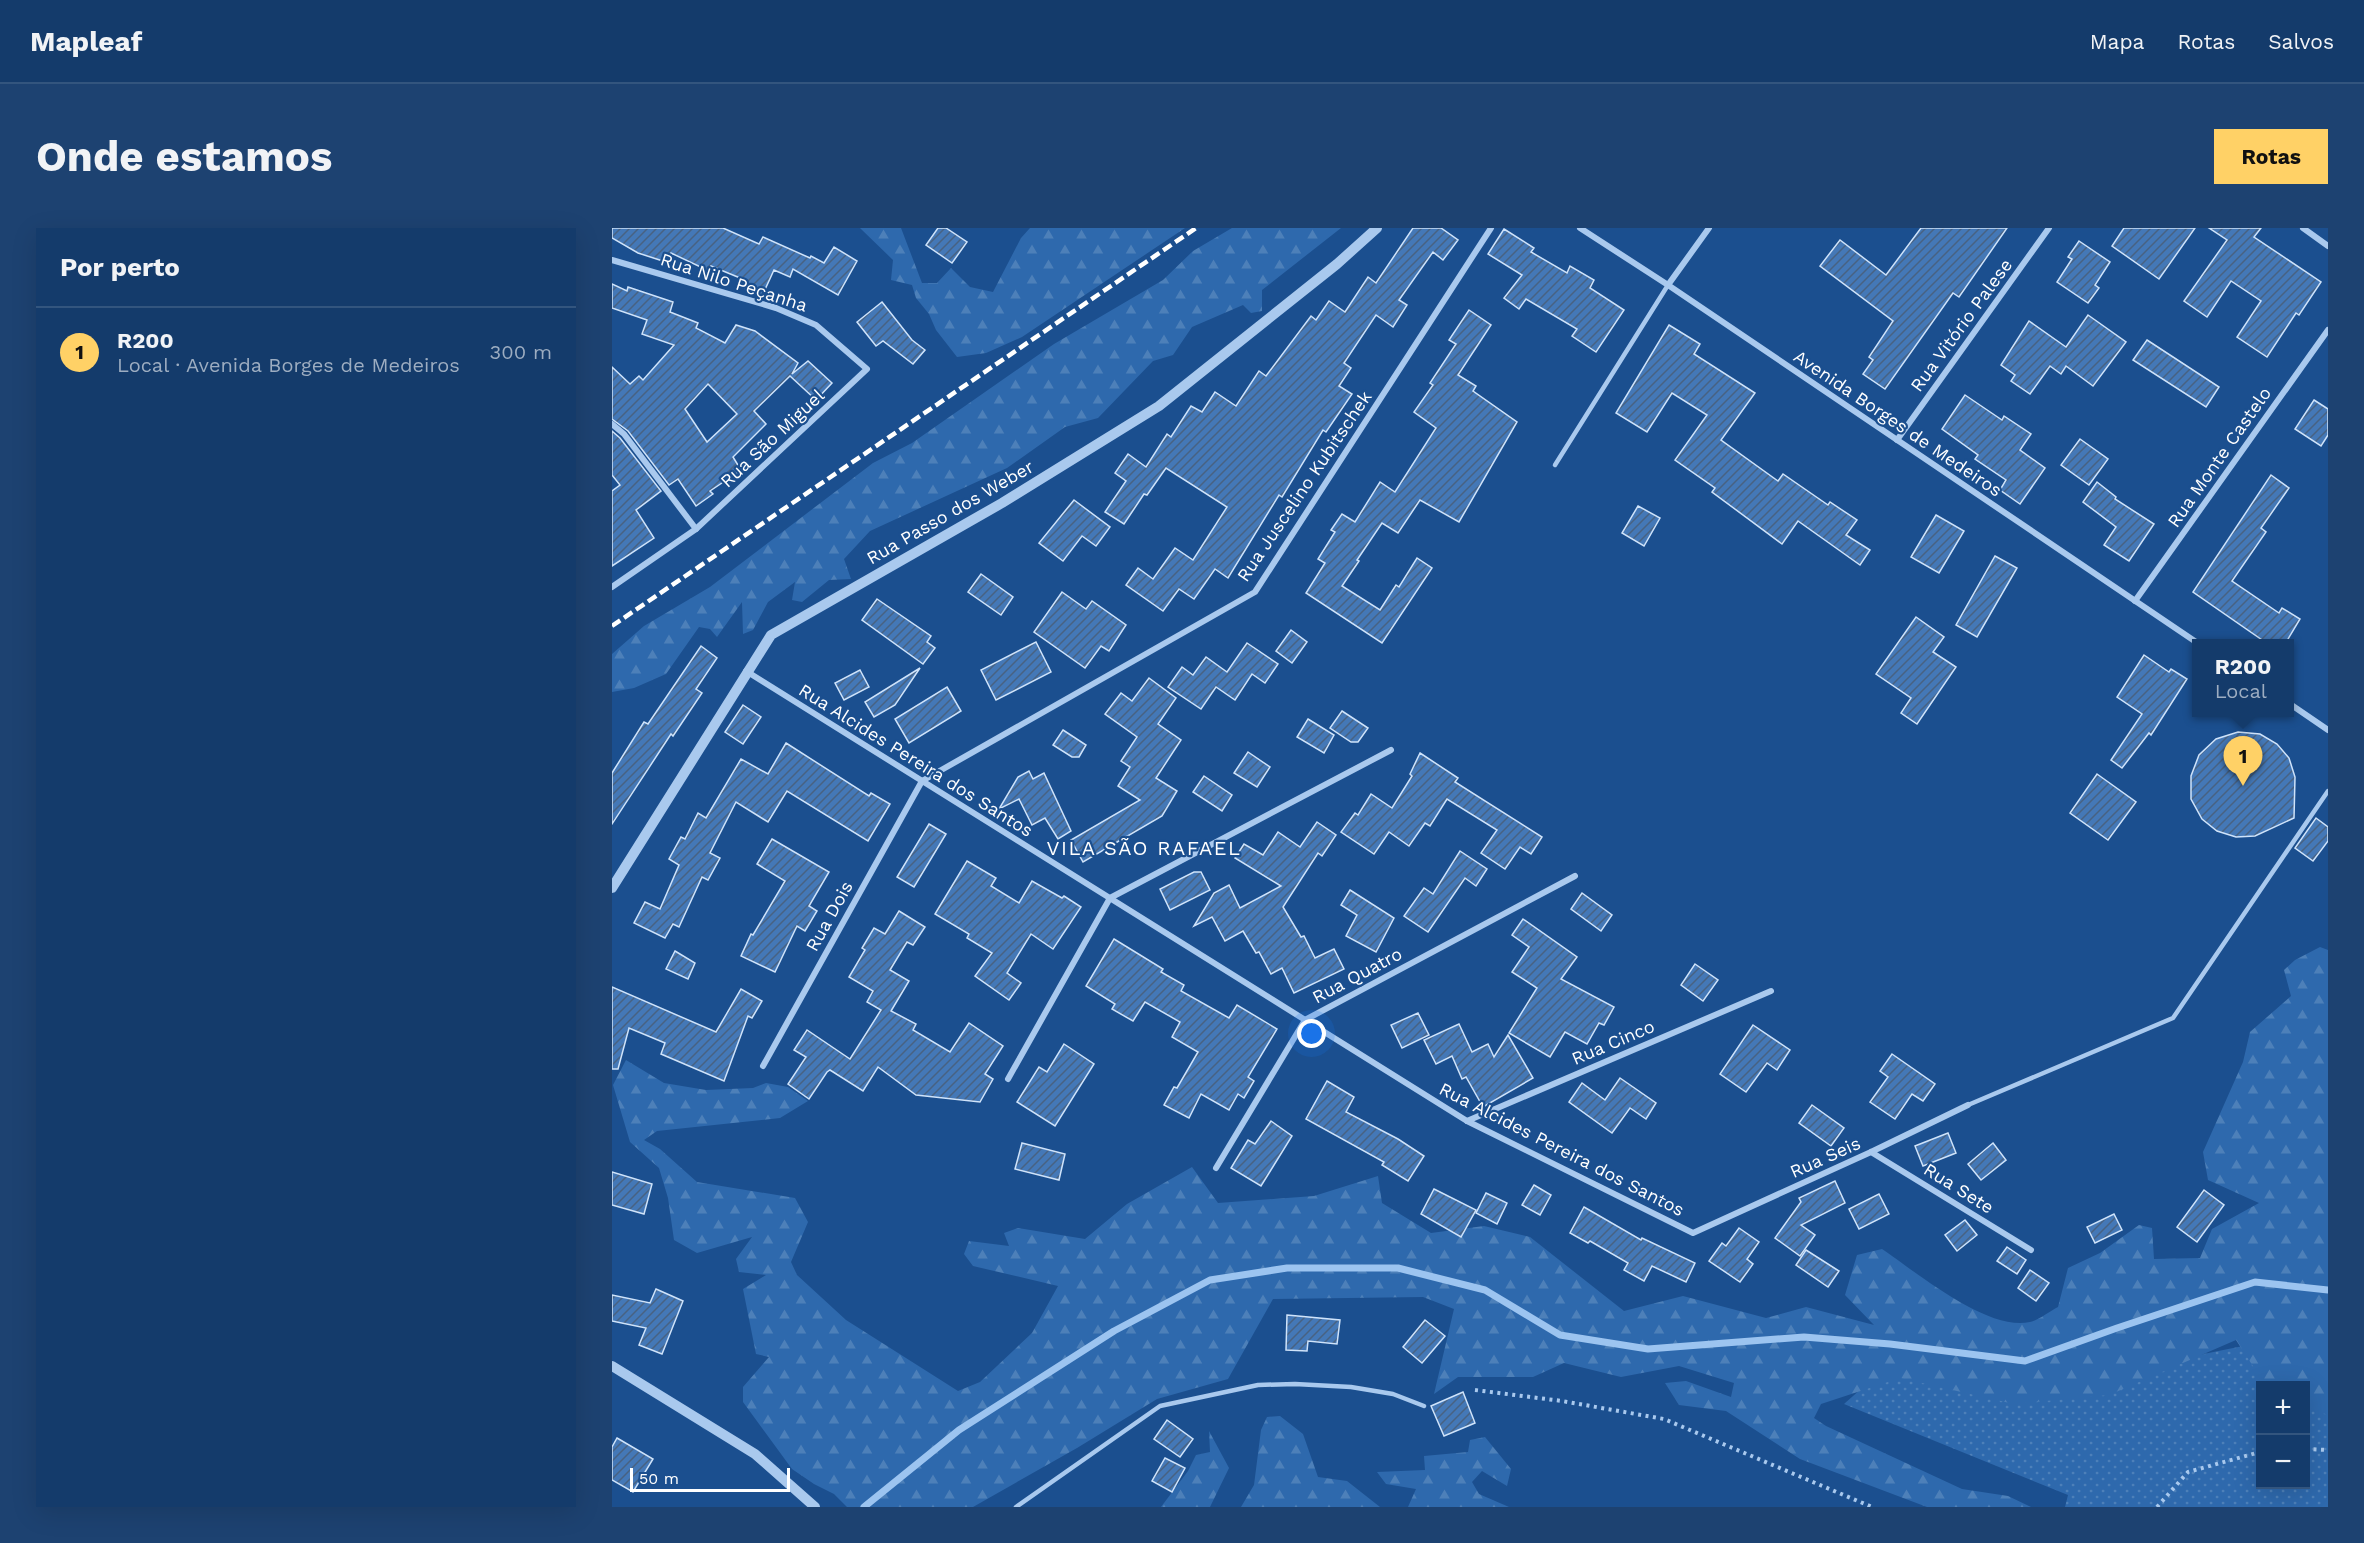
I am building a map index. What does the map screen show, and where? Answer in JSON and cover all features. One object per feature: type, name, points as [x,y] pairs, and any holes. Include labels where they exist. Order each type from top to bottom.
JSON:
[{"type":"street","name":"Rua Passo dos Weber","points":[[612,888],[746,671],[771,635],[1002,503],[1159,406],[1337,264],[1377,228]]},
{"type":"street","name":"Rua Juscelino Kubitschek","points":[[922,781],[1255,592],[1491,228]]},
{"type":"street","name":"Avenida Borges de Medeiros","points":[[1580,228],[2192,639]]},
{"type":"street","points":[[1668,285],[1709,228]]},
{"type":"street","name":"Rua Vitório Palese","points":[[1897,440],[2049,228]]},
{"type":"street","points":[[2303,228],[2328,246]]},
{"type":"street","name":"Rua Nilo Peçanha","points":[[612,260],[776,308],[816,325],[867,369]]},
{"type":"street","name":"Rua Monte Castelo","points":[[2135,601],[2328,330]]},
{"type":"street","name":"Rua São Miguel","points":[[612,587],[696,529],[867,369]]},
{"type":"street","points":[[612,424],[624,434],[696,529]]},
{"type":"street","name":"Rua Alcides Pereira dos Santos","points":[[746,671],[1467,1121],[1693,1233]]},
{"type":"street","points":[[2294,707],[2328,730]]},
{"type":"street","points":[[1008,1079],[1110,898],[1391,750]]},
{"type":"street","name":"Rua Dois","points":[[763,1066],[922,781]]},
{"type":"street","name":"Rua Quatro","points":[[1216,1168],[1305,1020],[1575,876]]},
{"type":"street","name":"Rua Cinco","points":[[1467,1121],[1771,991]]},
{"type":"street","name":"Rua Seis","points":[[1693,1233],[1968,1105]]},
{"type":"street","name":"Rua Sete","points":[[1871,1152],[2031,1250]]},
{"type":"street","points":[[612,1366],[755,1454],[815,1507]]},
{"type":"lane","points":[[1555,465],[1668,285]]},
{"type":"lane","points":[[1968,1105],[2174,1018],[2328,791]]},
{"type":"lane","points":[[1016,1507],[1160,1406],[1170,1403],[1258,1384],[1295,1384],[1351,1387],[1393,1394],[1424,1406]]},
{"type":"path","points":[[1475,1390],[1562,1401],[1664,1419],[1872,1507]]},
{"type":"path","points":[[2310,1449],[2328,1450]]},
{"type":"path","points":[[2157,1507],[2188,1472],[2256,1453]]},
{"type":"green space","points":[[860,228],[901,228],[922,283],[937,283],[951,268],[970,287],[993,292],[1021,238],[1030,228],[1185,228],[1022,337],[986,353],[957,357],[936,330],[929,314],[916,298],[912,285],[891,280],[893,260]]},
{"type":"green space","points":[[1232,228],[1341,228],[1262,290],[1262,311],[1251,313],[1243,305],[1192,327],[1173,355],[1153,361],[1098,418],[1065,427],[1007,468],[870,531],[844,559],[851,579],[829,580],[802,602],[792,600],[795,582],[768,602],[753,630],[743,634],[742,602],[717,637],[710,629],[699,627],[666,674],[634,688],[612,692],[612,654],[644,626],[710,587],[873,463],[912,443],[1054,344],[1163,280],[1193,251]]},
{"type":"green space","points":[[2320,947],[2328,950],[2328,1415],[2310,1408],[2310,1381],[2266,1381],[2260,1377],[2236,1340],[2109,1395],[2014,1404],[1900,1378],[1821,1404],[1814,1418],[1826,1426],[1962,1489],[2008,1496],[2031,1507],[1927,1507],[1800,1459],[1726,1411],[1679,1405],[1665,1383],[1686,1381],[1731,1397],[1734,1383],[1679,1366],[1621,1377],[1564,1363],[1533,1377],[1458,1377],[1434,1394],[1454,1309],[1423,1297],[1273,1299],[1228,1379],[1157,1399],[973,1507],[847,1507],[834,1494],[792,1469],[743,1402],[743,1387],[769,1357],[756,1354],[743,1289],[766,1275],[739,1272],[736,1259],[752,1237],[697,1253],[674,1240],[668,1198],[659,1168],[630,1142],[613,1085],[626,1060],[664,1083],[706,1090],[753,1088],[766,1083],[788,1087],[808,1101],[780,1118],[657,1131],[644,1140],[660,1149],[697,1182],[795,1198],[808,1222],[791,1262],[797,1275],[846,1320],[958,1391],[980,1382],[1032,1333],[1058,1286],[973,1266],[964,1254],[969,1241],[1009,1246],[1004,1233],[1018,1228],[1085,1239],[1127,1204],[1192,1167],[1218,1203],[1314,1196],[1378,1176],[1382,1203],[1431,1233],[1484,1226],[1530,1237],[1624,1311],[1683,1296],[1766,1318],[1806,1307],[1874,1325],[1845,1295],[1857,1255],[1882,1249],[1933,1285],[1974,1309],[2013,1323],[2030,1322],[2058,1307],[2068,1268],[2100,1253],[2139,1225],[2152,1228],[2154,1259],[2200,1258],[2212,1229],[2259,1203],[2208,1180],[2203,1152],[2243,1062],[2250,1032],[2291,996],[2284,970],[2295,960]]},
{"type":"green space","points":[[2253,1344],[2328,1391],[2328,1507],[2065,1507],[2068,1495],[1844,1404],[1897,1357],[2026,1390]]},
{"type":"green space","points":[[1280,1416],[1303,1434],[1318,1477],[1347,1481],[1380,1507],[1241,1507],[1254,1485],[1261,1430],[1267,1417]]},
{"type":"green space","points":[[1209,1431],[1229,1468],[1210,1507],[1161,1507],[1188,1471],[1196,1455],[1210,1452]]},
{"type":"green space","points":[[1485,1437],[1511,1469],[1507,1486],[1482,1471],[1472,1482],[1479,1494],[1509,1507],[1408,1507],[1416,1489],[1386,1484],[1377,1472],[1425,1470],[1424,1456],[1468,1452],[1470,1440]]},
{"type":"building","points":[[612,228],[723,228],[759,244],[763,237],[824,263],[834,247],[857,261],[838,295],[793,269],[790,277],[774,270],[762,296],[742,287],[745,280],[711,266],[709,271],[671,253],[666,262],[638,253],[612,238]]},
{"type":"building","points":[[938,228],[946,228],[967,242],[952,263],[926,245]]},
{"type":"building","points":[[1413,228],[1441,228],[1458,240],[1443,260],[1433,252],[1399,300],[1407,305],[1393,327],[1376,315],[1344,363],[1351,368],[1339,386],[1352,394],[1326,432],[1323,430],[1282,497],[1279,495],[1228,578],[1215,569],[1194,599],[1179,589],[1163,611],[1126,585],[1138,568],[1153,579],[1175,548],[1193,560],[1227,507],[1166,468],[1147,495],[1144,494],[1124,524],[1105,512],[1126,481],[1115,473],[1128,454],[1146,467],[1167,434],[1171,437],[1191,406],[1202,412],[1215,392],[1236,406],[1259,371],[1266,376],[1311,316],[1316,320],[1329,301],[1345,312],[1368,277],[1376,283]]},
{"type":"building","points":[[1921,228],[2007,228],[1959,297],[1953,293],[1885,389],[1863,374],[1873,360],[1869,357],[1893,321],[1820,266],[1840,240],[1886,275]]},
{"type":"building","points":[[2124,228],[2195,228],[2159,279],[2112,246]]},
{"type":"building","points":[[2209,228],[2261,228],[2254,237],[2321,282],[2299,315],[2296,313],[2267,357],[2237,337],[2261,301],[2231,281],[2207,317],[2184,301],[2227,240]]},
{"type":"building","points":[[1504,229],[1534,248],[1531,252],[1567,273],[1570,266],[1594,280],[1590,288],[1624,310],[1596,352],[1572,336],[1577,329],[1526,299],[1519,309],[1504,298],[1522,275],[1488,254]]},
{"type":"building","points":[[2079,241],[2110,262],[2095,285],[2099,288],[2088,303],[2057,282],[2072,259],[2068,257]]},
{"type":"building","points":[[612,284],[627,291],[628,287],[673,302],[670,312],[698,323],[696,328],[725,343],[736,325],[755,331],[798,363],[792,374],[808,361],[832,383],[816,400],[790,376],[754,411],[766,424],[733,457],[741,470],[710,491],[713,494],[696,506],[678,479],[669,485],[628,431],[612,419],[612,367],[630,384],[639,376],[643,380],[674,345],[642,334],[647,320],[612,308]],"holes":[[[708,384],[737,414],[707,442],[685,409]]]},
{"type":"building","points":[[882,302],[912,340],[925,350],[913,364],[883,341],[876,346],[857,322]]},
{"type":"building","points":[[1469,310],[1491,325],[1458,375],[1476,386],[1473,391],[1517,422],[1459,522],[1420,500],[1398,533],[1382,523],[1357,560],[1359,561],[1342,586],[1380,610],[1396,585],[1399,587],[1417,558],[1432,568],[1382,643],[1306,593],[1325,563],[1318,559],[1335,532],[1331,530],[1342,514],[1355,522],[1380,482],[1395,492],[1436,428],[1414,412],[1433,385],[1430,383],[1456,344],[1449,340]]},
{"type":"building","points":[[2088,315],[2126,342],[2093,386],[2066,366],[2061,374],[2050,366],[2030,394],[2011,381],[2015,375],[2001,365],[2029,321],[2066,347]]},
{"type":"building","points":[[1669,325],[1700,344],[1694,354],[1755,393],[1721,440],[1778,481],[1783,474],[1828,505],[1830,502],[1857,520],[1846,535],[1870,550],[1860,565],[1798,521],[1782,544],[1712,492],[1715,488],[1675,460],[1707,415],[1672,393],[1647,432],[1616,413]]},
{"type":"building","points":[[2147,340],[2219,387],[2206,407],[2133,360]]},
{"type":"building","points":[[1965,395],[2002,420],[2004,416],[2031,434],[2020,450],[2045,468],[2020,504],[2000,490],[2006,480],[1975,459],[1978,455],[1942,429]]},
{"type":"building","points":[[2314,400],[2328,409],[2328,435],[2321,446],[2295,429]]},
{"type":"building","points":[[612,431],[661,491],[636,510],[654,538],[612,566],[612,491],[620,485],[612,475]]},
{"type":"building","points":[[2080,439],[2108,459],[2089,485],[2061,465]]},
{"type":"building","points":[[2271,475],[2289,488],[2261,528],[2266,532],[2232,581],[2279,613],[2282,608],[2300,619],[2288,639],[2261,639],[2193,592]]},
{"type":"building","points":[[2097,482],[2116,497],[2115,499],[2154,524],[2129,561],[2104,545],[2116,527],[2083,502]]},
{"type":"building","points":[[1074,500],[1110,527],[1096,546],[1082,536],[1063,561],[1039,543]]},
{"type":"building","points":[[1638,506],[1660,518],[1644,546],[1622,533]]},
{"type":"building","points":[[1936,515],[1964,531],[1939,573],[1911,557]]},
{"type":"building","points":[[1995,556],[2017,568],[1977,637],[1956,625]]},
{"type":"building","points":[[981,574],[1013,597],[1001,615],[968,592]]},
{"type":"building","points":[[1062,592],[1086,609],[1092,601],[1126,625],[1109,651],[1101,646],[1085,668],[1034,632]]},
{"type":"building","points":[[877,599],[931,636],[927,642],[935,648],[923,664],[862,620]]},
{"type":"building","points":[[1916,617],[1944,637],[1933,652],[1956,667],[1917,724],[1901,713],[1911,698],[1876,674]]},
{"type":"building","points":[[1291,630],[1307,642],[1292,663],[1276,651]]},
{"type":"building","points":[[1036,642],[1051,672],[996,700],[981,670]]},
{"type":"building","points":[[1247,643],[1278,664],[1265,683],[1252,674],[1235,700],[1216,687],[1201,709],[1168,687],[1182,667],[1193,675],[1206,657],[1227,672]]},
{"type":"building","points":[[701,646],[717,658],[696,689],[702,693],[673,736],[671,734],[612,824],[612,773],[644,722],[648,724]]},
{"type":"building","points":[[2144,655],[2169,672],[2171,669],[2187,679],[2151,735],[2149,733],[2122,768],[2111,760],[2142,714],[2117,697]]},
{"type":"building","points":[[920,668],[895,705],[874,717],[865,702]]},
{"type":"building","points":[[860,670],[869,687],[844,700],[835,683]]},
{"type":"building","points":[[1149,678],[1176,698],[1158,724],[1181,740],[1156,778],[1177,791],[1162,816],[1083,862],[1071,840],[1140,800],[1118,786],[1130,767],[1121,761],[1137,737],[1105,714],[1121,693],[1132,701]]},
{"type":"building","points":[[947,687],[961,711],[909,743],[895,719]]},
{"type":"building","points":[[743,705],[761,717],[743,744],[725,732]]},
{"type":"building","points":[[1342,711],[1368,728],[1358,742],[1351,742],[1330,728]]},
{"type":"building","points":[[1308,719],[1334,735],[1324,753],[1297,737]]},
{"type":"building","points":[[1063,730],[1086,745],[1079,757],[1072,757],[1053,745]]},
{"type":"building","points":[[2238,732],[2260,734],[2277,744],[2289,758],[2295,777],[2294,818],[2255,836],[2236,837],[2217,831],[2202,819],[2191,799],[2191,776],[2199,755],[2216,739]]},
{"type":"building","points":[[786,743],[869,796],[871,793],[890,804],[868,841],[787,791],[768,822],[736,802],[710,853],[720,858],[708,880],[702,877],[679,927],[673,924],[665,938],[634,923],[645,902],[660,909],[679,865],[669,859],[681,837],[685,839],[698,813],[706,818],[741,759],[768,774]]},
{"type":"building","points":[[1248,752],[1270,767],[1257,787],[1234,773]]},
{"type":"building","points":[[1420,753],[1458,778],[1455,782],[1542,837],[1531,854],[1520,847],[1505,869],[1481,853],[1497,830],[1447,799],[1430,826],[1425,823],[1409,846],[1389,832],[1374,854],[1341,832],[1355,813],[1358,815],[1371,794],[1392,808],[1412,776],[1410,774]]},
{"type":"building","points":[[1029,771],[1033,779],[1044,773],[1071,831],[1058,839],[1045,818],[1032,825],[1019,799],[999,809],[1018,777]]},
{"type":"building","points":[[2097,774],[2136,802],[2108,840],[2070,813]]},
{"type":"building","points":[[1204,776],[1232,795],[1222,811],[1193,792]]},
{"type":"building","points":[[2316,818],[2328,827],[2328,841],[2313,861],[2295,848]]},
{"type":"building","points":[[1317,822],[1336,835],[1322,856],[1318,853],[1283,907],[1301,937],[1304,936],[1315,958],[1334,949],[1344,969],[1294,993],[1282,968],[1271,974],[1259,952],[1256,953],[1243,931],[1225,941],[1212,917],[1194,926],[1214,893],[1229,885],[1240,908],[1281,886],[1235,858],[1244,844],[1263,855],[1278,832],[1300,847]]},
{"type":"building","points":[[929,824],[946,834],[914,887],[897,877]]},
{"type":"building","points":[[772,839],[829,872],[809,906],[817,911],[805,931],[797,926],[775,972],[741,956],[751,934],[753,935],[785,881],[757,864]]},
{"type":"building","points":[[1460,851],[1487,869],[1476,886],[1465,878],[1428,932],[1404,916],[1424,888],[1433,894]]},
{"type":"building","points":[[967,861],[996,878],[991,886],[1019,903],[1032,881],[1081,907],[1053,949],[1031,934],[1007,973],[1021,983],[1009,1000],[975,976],[992,953],[967,938],[969,934],[935,914]]},
{"type":"building","points":[[1194,872],[1201,872],[1210,890],[1170,910],[1160,889]]},
{"type":"building","points":[[1350,890],[1394,918],[1376,952],[1346,936],[1357,915],[1341,905]]},
{"type":"building","points":[[1582,893],[1612,915],[1601,931],[1571,909]]},
{"type":"building","points":[[899,911],[925,927],[913,945],[907,942],[890,970],[909,981],[891,1011],[916,1024],[913,1030],[950,1052],[969,1023],[1003,1046],[985,1074],[993,1079],[980,1102],[916,1095],[878,1067],[863,1091],[830,1070],[809,1099],[788,1084],[806,1057],[794,1050],[807,1030],[850,1059],[881,1010],[867,1002],[873,991],[849,977],[865,950],[862,948],[874,928],[885,934]]},
{"type":"building","points":[[1523,919],[1577,957],[1561,979],[1614,1007],[1604,1025],[1599,1023],[1587,1044],[1565,1032],[1550,1057],[1509,1033],[1537,988],[1512,972],[1529,947],[1512,935]]},
{"type":"building","points":[[1114,939],[1163,969],[1161,972],[1184,985],[1181,991],[1229,1018],[1237,1005],[1277,1029],[1248,1077],[1254,1081],[1244,1098],[1238,1094],[1229,1110],[1201,1094],[1189,1118],[1164,1105],[1198,1052],[1172,1037],[1180,1022],[1145,1002],[1133,1021],[1112,1009],[1115,1004],[1086,986]]},
{"type":"building","points":[[675,951],[695,963],[688,979],[666,969]]},
{"type":"building","points":[[1695,964],[1718,980],[1703,1001],[1681,985]]},
{"type":"building","points":[[612,987],[716,1032],[741,989],[762,1001],[752,1018],[748,1016],[724,1081],[661,1054],[665,1043],[629,1028],[618,1069],[612,1069]]},
{"type":"building","points":[[1418,1013],[1429,1035],[1402,1048],[1391,1025]]},
{"type":"building","points":[[1459,1024],[1472,1052],[1488,1044],[1494,1057],[1508,1035],[1533,1078],[1483,1107],[1466,1077],[1462,1079],[1452,1056],[1436,1064],[1424,1040]]},
{"type":"building","points":[[1753,1025],[1790,1050],[1777,1070],[1767,1063],[1746,1092],[1720,1074]]},
{"type":"building","points":[[1064,1044],[1094,1064],[1055,1126],[1017,1102],[1039,1067],[1047,1072]]},
{"type":"building","points":[[1892,1054],[1935,1084],[1923,1101],[1912,1094],[1895,1119],[1870,1102],[1888,1077],[1880,1071]]},
{"type":"building","points":[[1620,1078],[1656,1103],[1646,1119],[1630,1108],[1612,1133],[1569,1102],[1582,1083],[1605,1100]]},
{"type":"building","points":[[1327,1081],[1354,1097],[1346,1112],[1398,1139],[1424,1156],[1408,1181],[1382,1165],[1384,1162],[1306,1119]]},
{"type":"building","points":[[1812,1105],[1844,1128],[1831,1146],[1799,1123]]},
{"type":"building","points":[[1271,1121],[1292,1136],[1261,1186],[1231,1168],[1248,1140],[1255,1144]]},
{"type":"building","points":[[1948,1133],[1956,1153],[1923,1166],[1915,1146]]},
{"type":"building","points":[[1022,1143],[1065,1154],[1059,1180],[1015,1169]]},
{"type":"building","points":[[1993,1143],[2006,1160],[1981,1180],[1968,1164]]},
{"type":"building","points":[[612,1172],[652,1184],[644,1214],[612,1205]]},
{"type":"building","points":[[1835,1181],[1845,1203],[1801,1225],[1815,1235],[1800,1256],[1775,1238],[1801,1202],[1799,1198]]},
{"type":"building","points":[[1534,1185],[1551,1195],[1540,1215],[1522,1205]]},
{"type":"building","points":[[1434,1189],[1476,1210],[1461,1237],[1421,1214]]},
{"type":"building","points":[[2204,1190],[2224,1205],[2197,1242],[2177,1227]]},
{"type":"building","points":[[1486,1193],[1507,1203],[1497,1224],[1476,1213]]},
{"type":"building","points":[[1879,1194],[1889,1214],[1859,1229],[1849,1209]]},
{"type":"building","points":[[1584,1207],[1641,1240],[1642,1238],[1695,1263],[1686,1282],[1652,1266],[1644,1281],[1624,1270],[1628,1263],[1590,1241],[1588,1243],[1570,1233]]},
{"type":"building","points":[[2114,1214],[2122,1230],[2095,1243],[2087,1227]]},
{"type":"building","points":[[1965,1220],[1977,1235],[1957,1251],[1945,1235]]},
{"type":"building","points":[[1739,1228],[1759,1242],[1747,1259],[1753,1264],[1740,1282],[1709,1261],[1722,1243],[1726,1246]]},
{"type":"building","points":[[2007,1247],[2026,1260],[2017,1274],[1997,1261]]},
{"type":"building","points":[[1806,1250],[1839,1271],[1828,1287],[1796,1265]]},
{"type":"building","points":[[2030,1270],[2049,1283],[2036,1301],[2018,1288]]},
{"type":"building","points":[[656,1289],[683,1301],[662,1354],[639,1345],[646,1328],[612,1321],[612,1295],[650,1303]]},
{"type":"building","points":[[1287,1315],[1340,1320],[1337,1344],[1308,1341],[1307,1351],[1286,1350]]},
{"type":"building","points":[[1425,1320],[1445,1336],[1422,1363],[1403,1347]]},
{"type":"building","points":[[1463,1392],[1475,1423],[1444,1436],[1431,1406]]},
{"type":"building","points":[[1167,1420],[1193,1439],[1180,1457],[1154,1439]]},
{"type":"building","points":[[617,1438],[653,1459],[633,1492],[612,1480],[612,1447]]},
{"type":"building","points":[[1165,1458],[1185,1468],[1172,1492],[1152,1481]]},
{"type":"waterway","points":[[864,1507],[959,1430],[1114,1331],[1210,1280],[1287,1268],[1398,1268],[1485,1290],[1560,1335],[1648,1349],[1804,1337],[1890,1344],[2025,1361],[2255,1282],[2328,1290]]},
{"type":"railway","points":[[612,626],[1196,228]]},
{"type":"place","name":"R200","points":[[2243,786]]},
{"type":"district","name":"VILA SÃO RAFAEL","points":[[1144,848]]}]
